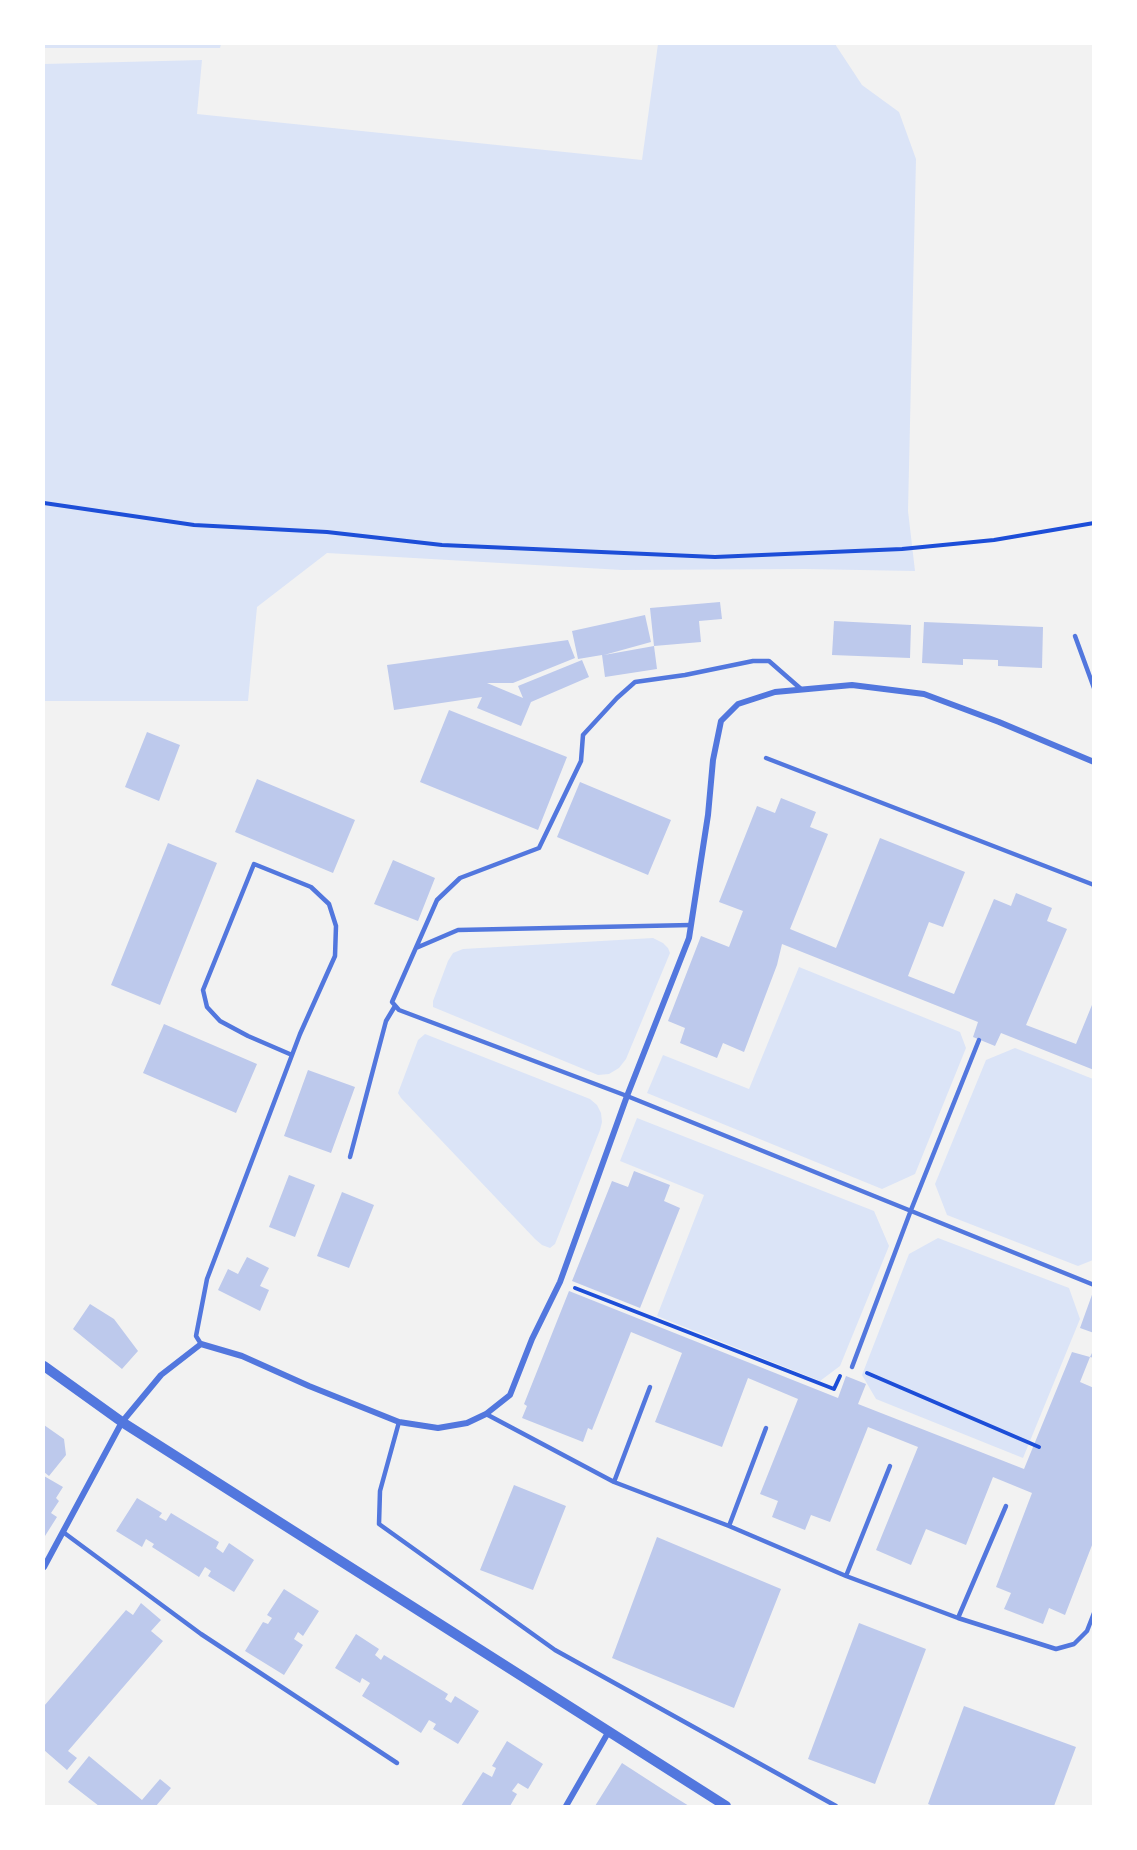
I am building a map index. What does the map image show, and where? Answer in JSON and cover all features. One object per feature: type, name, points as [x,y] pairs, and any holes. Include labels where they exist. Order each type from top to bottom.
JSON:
[{"type":"street","points":[[44,1567],[122,1422],[161,1375],[201,1344],[242,1356],[399,1422],[438,1428],[467,1422],[486,1414],[510,1395],[532,1339],[560,1282],[627,1096],[689,938],[708,814],[713,760],[721,721],[738,704],[775,692],[852,685],[924,694],[999,722],[1094,762]]},
{"type":"street","points":[[44,1366],[122,1422],[726,1806]]},
{"type":"street","points":[[566,1806],[609,1731]]},
{"type":"lane","points":[[1075,636],[1094,688]]},
{"type":"lane","points":[[801,689],[769,662],[753,660],[685,675],[635,682],[617,698],[584,735],[581,760],[539,848],[460,878],[437,900],[393,1002],[399,1010],[627,1096],[1094,1285]]},
{"type":"lane","points":[[766,758],[1094,885]]},
{"type":"lane","points":[[201,1344],[196,1336],[207,1279],[292,1055],[335,956],[336,926],[329,904],[310,887],[254,864],[203,990],[207,1007],[220,1021],[292,1055]]},
{"type":"lane","points":[[416,948],[458,930],[692,925]]},
{"type":"lane","points":[[350,1157],[386,1021],[395,1006]]},
{"type":"lane","points":[[852,1367],[911,1210],[979,1040]]},
{"type":"lane","points":[[614,1482],[650,1387]]},
{"type":"lane","points":[[486,1414],[614,1482],[729,1526],[846,1576],[958,1618],[1056,1649],[1074,1644],[1086,1631],[1094,1613]]},
{"type":"lane","points":[[399,1422],[380,1491],[379,1524],[555,1650],[836,1806]]},
{"type":"lane","points":[[729,1526],[766,1428]]},
{"type":"lane","points":[[846,1576],[890,1466]]},
{"type":"lane","points":[[958,1618],[1006,1506]]},
{"type":"lane","points":[[63,1532],[201,1634],[397,1763]]},
{"type":"path","points":[[44,503],[194,525],[327,532],[442,545],[715,557],[902,549],[994,540],[1094,522]]},
{"type":"path","points":[[560,1282],[834,1389],[845,1363],[1039,1447]]},
{"type":"shaded area","points":[[44,44],[221,44],[220,48],[44,48]]},
{"type":"shaded area","points":[[658,44],[835,44],[862,85],[899,112],[916,159],[908,511],[915,571],[622,570],[327,553],[257,607],[248,701],[44,701],[44,64],[202,60],[197,114],[642,160]]},
{"type":"shaded area","points":[[653,938],[663,943],[670,953],[626,1059],[619,1068],[609,1074],[598,1075],[433,1007],[433,1001],[448,961],[453,953],[463,949]]},
{"type":"shaded area","points":[[799,967],[960,1032],[966,1048],[915,1174],[882,1189],[647,1093],[663,1055],[749,1089]]},
{"type":"shaded area","points":[[425,1034],[590,1099],[597,1105],[601,1113],[600,1130],[555,1244],[550,1248],[535,1239],[398,1093],[418,1040]]},
{"type":"shaded area","points":[[1015,1048],[1093,1079],[1093,1260],[1078,1266],[947,1215],[935,1184],[986,1060]]},
{"type":"shaded area","points":[[637,1118],[874,1211],[889,1246],[840,1366],[820,1381],[657,1316],[704,1195],[620,1161]]},
{"type":"shaded area","points":[[938,1238],[1069,1288],[1080,1319],[1023,1458],[876,1399],[862,1375],[909,1254]]},
{"type":"building","points":[[720,602],[722,619],[699,621],[701,642],[654,646],[650,608]]},
{"type":"building","points":[[645,615],[651,642],[604,655],[654,646],[657,669],[605,677],[602,655],[578,659],[572,631]]},
{"type":"building","points":[[834,621],[911,625],[910,658],[832,655]]},
{"type":"building","points":[[924,622],[1043,627],[1042,668],[998,666],[998,660],[963,659],[963,665],[922,663]]},
{"type":"building","points":[[568,640],[575,658],[513,683],[487,683],[523,698],[518,686],[582,660],[589,677],[531,702],[521,726],[477,708],[482,697],[394,710],[387,665]]},
{"type":"building","points":[[449,710],[567,757],[538,830],[420,782]]},
{"type":"building","points":[[147,732],[180,745],[159,801],[125,787]]},
{"type":"building","points":[[257,779],[355,820],[333,873],[235,832]]},
{"type":"building","points":[[580,782],[671,820],[648,875],[557,837]]},
{"type":"building","points":[[781,798],[816,812],[810,827],[828,834],[790,929],[836,948],[880,838],[965,872],[943,927],[929,922],[908,976],[954,994],[994,899],[1011,906],[1016,893],[1052,908],[1047,921],[1067,929],[1026,1025],[1076,1044],[1094,1000],[1094,1070],[1001,1033],[995,1046],[973,1037],[978,1022],[782,944],[777,965],[744,1052],[723,1043],[717,1058],[680,1043],[685,1028],[668,1021],[701,936],[729,947],[743,911],[719,902],[757,806],[775,813]]},
{"type":"building","points":[[168,843],[217,863],[160,1005],[111,985]]},
{"type":"building","points":[[393,860],[435,878],[418,921],[374,904]]},
{"type":"building","points":[[164,1024],[257,1064],[236,1113],[143,1073]]},
{"type":"building","points":[[308,1070],[355,1087],[331,1153],[284,1136]]},
{"type":"building","points":[[634,1171],[670,1185],[664,1201],[680,1208],[640,1308],[572,1281],[612,1181],[628,1187]]},
{"type":"building","points":[[289,1175],[315,1185],[295,1237],[269,1227]]},
{"type":"building","points":[[342,1192],[374,1205],[349,1268],[317,1256]]},
{"type":"building","points":[[247,1257],[269,1268],[260,1286],[269,1290],[260,1311],[218,1290],[228,1269],[238,1274]]},
{"type":"building","points":[[569,1291],[838,1398],[846,1376],[866,1384],[858,1404],[1024,1469],[1072,1352],[1090,1357],[1080,1382],[1094,1388],[1094,1540],[1065,1615],[1049,1608],[1043,1624],[1004,1609],[1011,1593],[996,1587],[1032,1493],[993,1477],[966,1545],[926,1529],[911,1565],[876,1550],[918,1447],[868,1427],[830,1522],[811,1515],[805,1530],[772,1517],[778,1501],[760,1494],[798,1399],[748,1378],[722,1447],[655,1422],[682,1353],[631,1332],[592,1430],[588,1428],[583,1442],[522,1418],[527,1406],[524,1404]]},
{"type":"building","points":[[1094,1292],[1094,1333],[1080,1328]]},
{"type":"building","points":[[90,1304],[114,1319],[138,1351],[122,1369],[73,1329]]},
{"type":"building","points":[[44,1425],[64,1439],[66,1455],[49,1476],[44,1472]]},
{"type":"building","points":[[44,1476],[63,1487],[56,1498],[59,1501],[51,1513],[57,1517],[45,1536],[44,1535]]},
{"type":"building","points":[[514,1485],[566,1506],[533,1590],[480,1570]]},
{"type":"building","points":[[137,1498],[162,1513],[159,1517],[166,1521],[171,1513],[219,1542],[216,1548],[223,1553],[229,1543],[254,1560],[234,1592],[208,1576],[211,1571],[205,1567],[199,1577],[152,1547],[154,1544],[146,1539],[142,1547],[116,1531]]},
{"type":"building","points":[[657,1537],[781,1589],[734,1708],[612,1658]]},
{"type":"building","points":[[284,1589],[319,1611],[303,1636],[298,1632],[294,1639],[303,1645],[284,1675],[245,1651],[263,1622],[268,1624],[272,1618],[267,1615]]},
{"type":"building","points":[[141,1603],[161,1620],[151,1631],[163,1641],[68,1751],[77,1758],[67,1770],[44,1750],[44,1706],[126,1610],[133,1615]]},
{"type":"building","points":[[859,1623],[926,1649],[875,1784],[808,1759]]},
{"type":"building","points":[[356,1634],[379,1649],[375,1655],[381,1660],[384,1655],[448,1694],[445,1699],[451,1703],[455,1696],[479,1711],[458,1744],[433,1729],[436,1724],[429,1720],[421,1733],[362,1696],[370,1683],[362,1678],[360,1683],[335,1668]]},
{"type":"building","points":[[964,1706],[1076,1747],[1054,1806],[933,1806],[928,1804]]},
{"type":"building","points":[[507,1741],[543,1764],[528,1789],[518,1783],[512,1791],[517,1794],[510,1806],[461,1806],[483,1772],[492,1777],[496,1768],[492,1766]]},
{"type":"building","points":[[89,1756],[142,1800],[160,1779],[171,1788],[156,1806],[99,1806],[68,1782]]},
{"type":"building","points":[[622,1763],[673,1796],[689,1806],[595,1806]]}]
